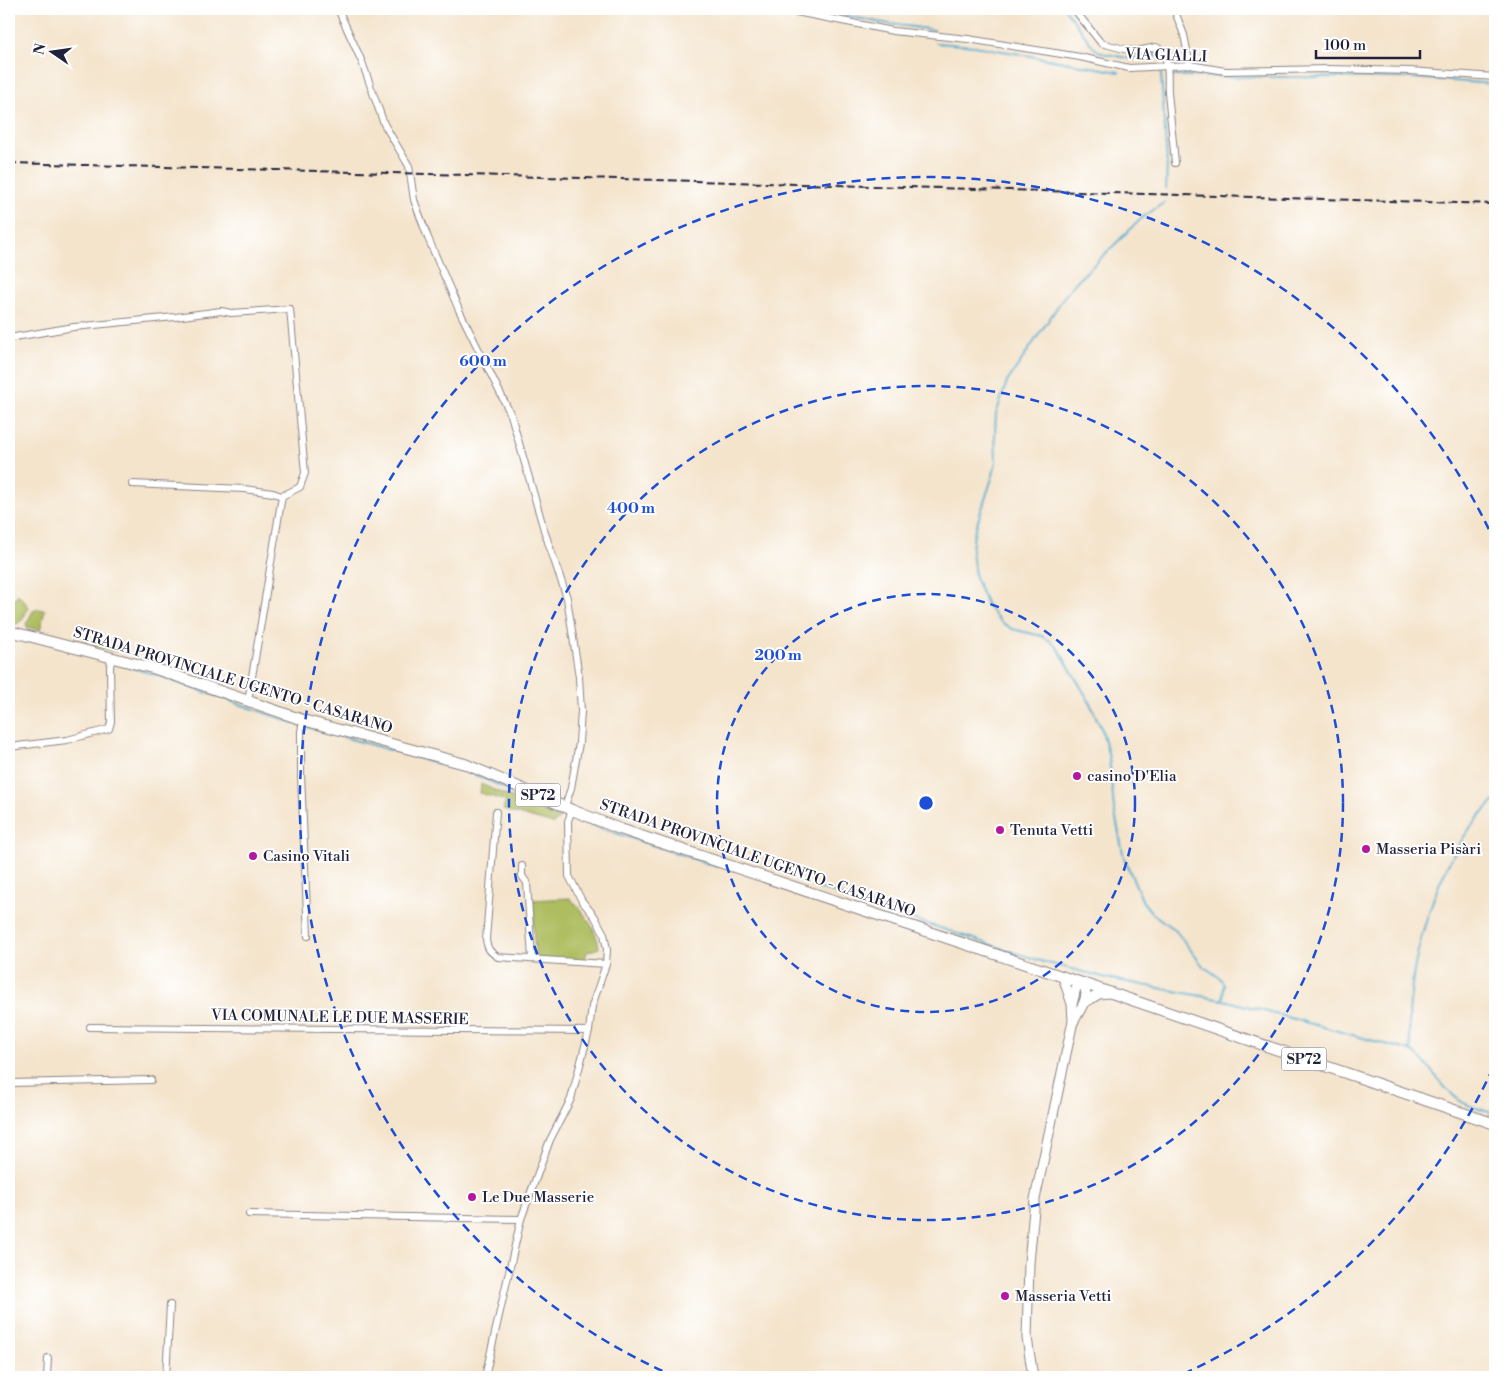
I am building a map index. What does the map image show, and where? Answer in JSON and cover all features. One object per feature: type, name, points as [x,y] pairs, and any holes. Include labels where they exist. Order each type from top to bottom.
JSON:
[{"type":"main road","name":"STRADA PROVINCIALE UGENTO - CASARANO","points":[[9,631],[111,662],[156,669],[303,720],[465,764],[620,829],[1082,982],[1495,1124]]},
{"type":"street","points":[[338,9],[362,62],[384,124],[409,166],[414,200],[432,247],[459,310],[511,415],[544,530],[567,598],[578,677],[581,711],[580,743],[568,808],[569,876],[582,901],[595,917],[604,934],[607,950],[606,964],[592,1006],[589,1031],[571,1100],[550,1140],[521,1219],[485,1377]]},
{"type":"street","name":"VIA GIALLI","points":[[781,9],[893,31],[968,39],[1080,57],[1130,68],[1168,69],[1190,65],[1224,71],[1347,69],[1495,77]]},
{"type":"street","points":[[1074,9],[1101,44],[1137,51],[1156,47],[1162,50],[1166,56],[1175,163]]},
{"type":"street","points":[[1174,9],[1184,35],[1190,65]]},
{"type":"street","points":[[9,338],[74,327],[175,318],[221,311],[231,313],[290,309],[305,473],[300,487],[282,496],[244,489],[132,484]]},
{"type":"street","points":[[248,701],[282,496]]},
{"type":"street","points":[[9,747],[67,740],[109,729],[111,722],[111,662]]},
{"type":"street","points":[[303,720],[301,731],[308,936]]},
{"type":"street","points":[[496,812],[486,939],[487,948],[498,957],[606,964]]},
{"type":"street","points":[[522,866],[522,876],[527,883],[532,959]]},
{"type":"street","points":[[1063,977],[1072,1004],[1074,1021]]},
{"type":"street","points":[[1032,1377],[1027,1338],[1034,1199],[1074,1021],[1084,1003],[1086,988],[1082,982],[1076,988],[1072,1004]]},
{"type":"street","points":[[1084,1003],[1099,994],[1113,993]]},
{"type":"street","name":"VIA COMUNALE LE DUE MASSERIE","points":[[90,1027],[589,1031]]},
{"type":"street","points":[[9,1083],[151,1080]]},
{"type":"street","points":[[249,1214],[521,1219]]},
{"type":"street","points":[[166,1377],[170,1305]]},
{"type":"street","points":[[47,1377],[48,1358]]},
{"type":"green space","points":[[18,594],[29,607],[22,620],[17,624],[9,622],[9,608]]},
{"type":"green space","points":[[38,609],[45,610],[40,630],[27,627],[26,624],[33,611]]},
{"type":"green space","points":[[94,642],[120,648],[114,651],[93,646]]},
{"type":"green space","points":[[481,784],[559,819],[553,824],[503,810],[506,801],[480,793]]},
{"type":"green space","points":[[570,898],[592,927],[599,948],[587,952],[584,962],[535,956],[532,900]]},
{"type":"waterway","points":[[815,9],[877,22],[934,30]]},
{"type":"waterway","points":[[1065,9],[1094,48],[1102,53],[1132,59],[1152,54],[1158,57]]},
{"type":"waterway","points":[[936,43],[975,46],[1119,72]]},
{"type":"waterway","points":[[1161,73],[1167,163],[1166,189]]},
{"type":"waterway","points":[[1170,76],[1412,78],[1495,84]]},
{"type":"waterway","points":[[1165,202],[1143,217],[1075,283],[1007,382],[996,414],[996,462],[974,533],[972,550],[975,577],[987,605],[1000,621],[1012,629],[1042,636],[1052,642],[1059,650],[1089,701],[1102,730],[1109,757],[1114,809],[1124,858],[1143,902],[1152,913],[1176,931],[1203,966],[1220,978],[1224,984],[1223,1000]]},
{"type":"waterway","points":[[115,663],[150,673],[300,725]]},
{"type":"waterway","points":[[304,726],[469,772],[574,819],[718,867]]},
{"type":"waterway","points":[[1411,1051],[1409,1021],[1411,988],[1428,916],[1440,881],[1456,849],[1475,822],[1495,801]]},
{"type":"waterway","points":[[818,888],[1044,962],[1111,979],[1228,1001],[1411,1051],[1418,1056],[1455,1097],[1470,1106],[1495,1114]]},
{"type":"railway","points":[[9,163],[1495,204]]},
{"type":"place","name":"casino D'Elia","points":[[1077,776]]},
{"type":"place","name":"Tenuta Vetti","points":[[1000,830]]},
{"type":"place","name":"Masseria Pisàri","points":[[1366,849]]},
{"type":"place","name":"Casino Vitali","points":[[253,856]]},
{"type":"place","name":"Le Due Masserie","points":[[472,1197]]},
{"type":"place","name":"Masseria Vetti","points":[[1005,1296]]}]
